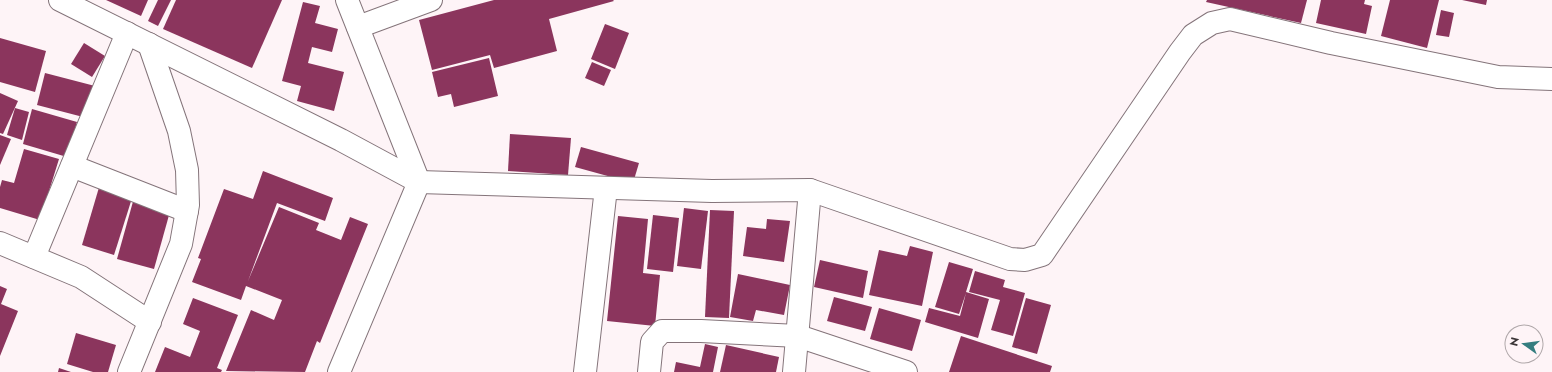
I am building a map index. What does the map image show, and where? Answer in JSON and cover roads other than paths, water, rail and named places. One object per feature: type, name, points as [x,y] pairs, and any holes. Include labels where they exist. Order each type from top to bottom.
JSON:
[{"type":"street","points":[[339,372],[419,182],[347,0]]},
{"type":"street","points":[[358,27],[431,0]]},
{"type":"street","points":[[66,1],[340,140],[419,182],[606,188],[810,190],[1010,259],[1025,260],[1042,256],[1193,35],[1212,23],[1230,19],[1498,77],[1552,78]]},
{"type":"street","points":[[34,257],[127,33]]},
{"type":"street","points":[[129,372],[181,244],[187,211],[187,170],[179,131],[149,44]]},
{"type":"street","points":[[72,166],[187,211]]},
{"type":"street","points":[[585,372],[606,188]]},
{"type":"street","points":[[794,372],[810,190]]},
{"type":"street","points":[[0,242],[81,277],[150,322]]},
{"type":"street","points":[[649,372],[652,342],[662,331],[701,331],[798,336],[906,372]]}]
